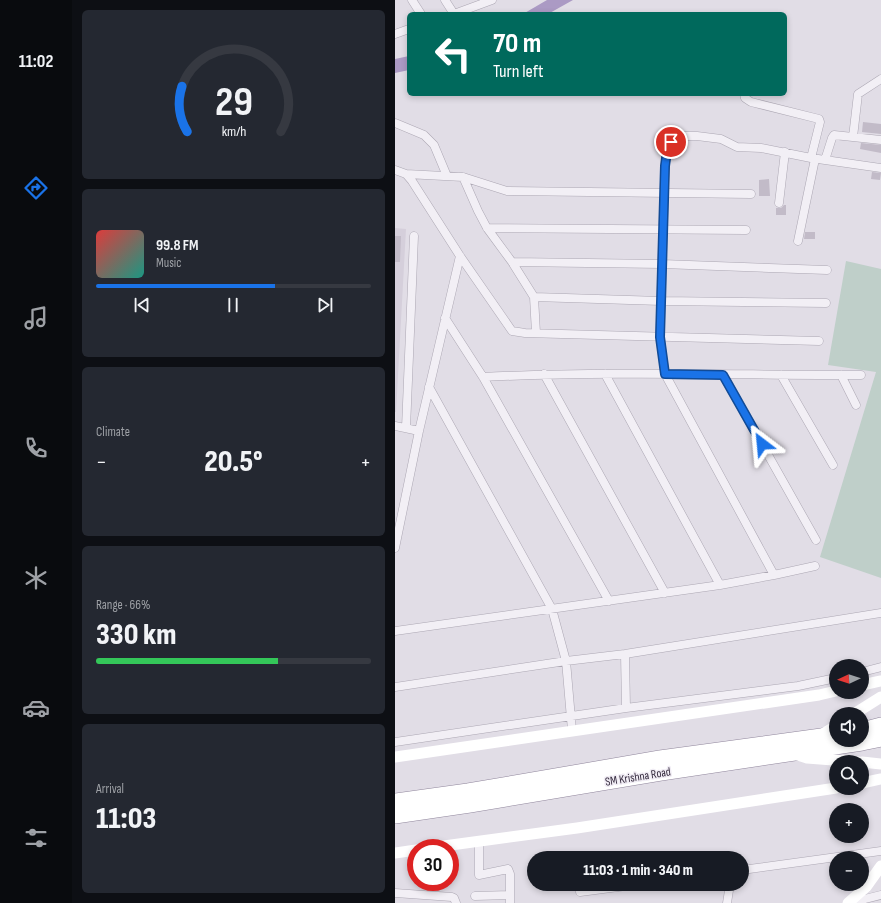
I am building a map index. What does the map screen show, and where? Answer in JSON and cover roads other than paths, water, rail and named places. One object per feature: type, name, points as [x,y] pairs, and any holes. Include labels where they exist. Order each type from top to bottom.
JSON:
[{"type":"highway","points":[[869,728],[881,725]]},
{"type":"highway","name":"SM Krishna Road","points":[[395,801],[468,791],[660,758],[829,735]]},
{"type":"highway","name":"SM Krishna Road","points":[[395,816],[470,805],[661,772],[881,739]]},
{"type":"street","points":[[412,0],[420,12]]},
{"type":"street","points":[[445,0],[453,12]]},
{"type":"street","points":[[459,12],[492,0]]},
{"type":"street","points":[[395,34],[407,30]]},
{"type":"street","points":[[853,137],[858,94],[881,79]]},
{"type":"street","points":[[744,96],[751,102],[819,119],[820,122],[798,241]]},
{"type":"street","points":[[395,123],[423,135],[434,144],[447,176]]},
{"type":"street","points":[[825,160],[834,135],[881,140]]},
{"type":"street","points":[[774,575],[665,374],[660,337],[664,192],[667,151],[671,142],[682,136],[709,137],[721,139],[737,146],[761,148],[825,160],[881,168]]},
{"type":"street","points":[[779,203],[785,152]]},
{"type":"street","points":[[395,170],[406,174],[463,177],[507,191],[751,194]]},
{"type":"street","points":[[406,174],[512,331],[525,333],[819,341]]},
{"type":"street","points":[[463,177],[478,212],[487,228],[512,262],[534,297],[536,333]]},
{"type":"street","points":[[487,228],[663,228],[746,230]]},
{"type":"street","points":[[406,428],[414,236]]},
{"type":"street","points":[[395,548],[419,431],[460,256]]},
{"type":"street","points":[[512,262],[662,264],[827,270]]},
{"type":"street","points":[[534,297],[661,301],[826,303]]},
{"type":"street","points":[[445,318],[483,377],[609,601]]},
{"type":"street","points":[[483,377],[544,374],[861,375]]},
{"type":"street","points":[[544,374],[665,593]]},
{"type":"street","points":[[605,374],[720,585]]},
{"type":"street","points":[[723,375],[816,540]]},
{"type":"street","points":[[781,375],[833,465]]},
{"type":"street","points":[[841,375],[856,405]]},
{"type":"street","points":[[429,387],[552,609],[566,661],[572,730]]},
{"type":"street","points":[[395,426],[419,431]]},
{"type":"street","points":[[395,631],[720,585],[815,566]]},
{"type":"street","points":[[395,687],[566,661],[625,654],[881,613]]},
{"type":"street","points":[[625,654],[625,708]]},
{"type":"street","points":[[869,670],[881,667]]},
{"type":"street","points":[[395,742],[625,708],[798,686],[829,679]]},
{"type":"street","points":[[869,684],[881,681]]},
{"type":"street","points":[[395,757],[829,693]]},
{"type":"street","points":[[865,707],[881,697]]},
{"type":"street","points":[[819,736],[829,730]]},
{"type":"street","points":[[790,753],[807,758],[829,760]]},
{"type":"street","points":[[869,763],[881,764]]},
{"type":"street","points":[[869,782],[881,779]]},
{"type":"street","points":[[459,844],[577,828],[829,789]]},
{"type":"street","points":[[475,896],[510,899],[510,874],[508,869],[479,875],[479,841]]},
{"type":"street","points":[[395,853],[407,851]]},
{"type":"street","points":[[749,869],[881,851]]},
{"type":"street","points":[[848,903],[866,887],[881,866]]},
{"type":"street","points":[[580,892],[588,891]]},
{"type":"street","points":[[727,903],[729,891]]},
{"type":"street","points":[[395,893],[452,897],[456,903]]},
{"type":"street","points":[[848,903],[881,895]]}]
